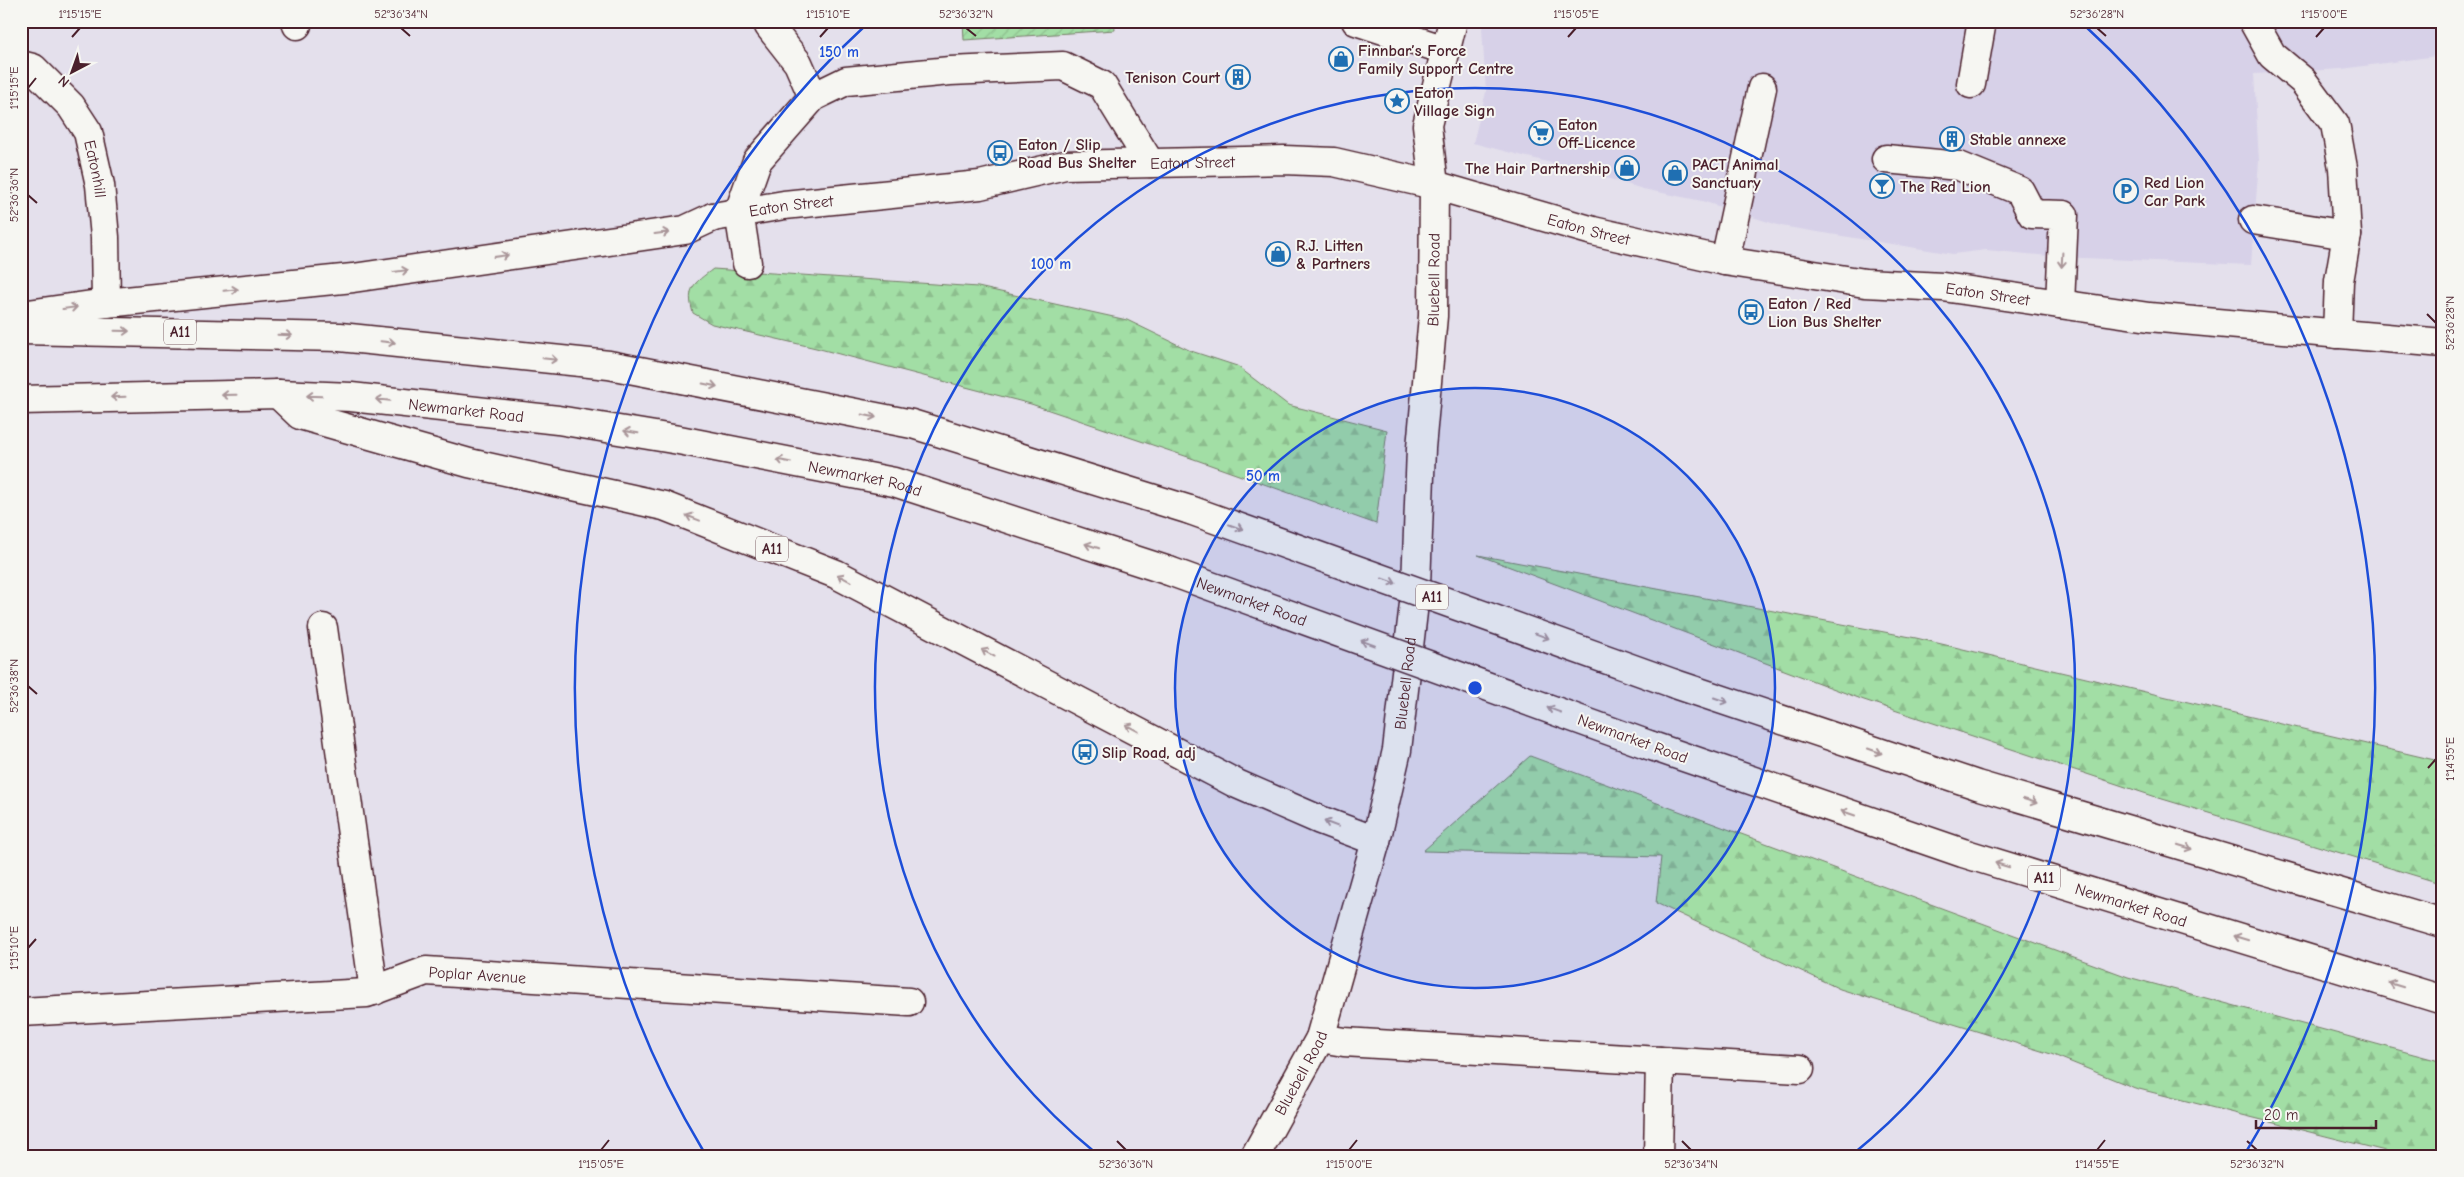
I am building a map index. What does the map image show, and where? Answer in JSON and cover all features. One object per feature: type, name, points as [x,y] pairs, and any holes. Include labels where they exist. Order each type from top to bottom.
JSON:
[{"type":"main road","points":[[1356,21],[1445,50]]},
{"type":"main road","name":"Bluebell Road","points":[[1255,1156],[1320,1038],[1376,842],[1397,750],[1416,586],[1421,448],[1432,316],[1434,186],[1427,125],[1453,21]]},
{"type":"main road","points":[[1971,84],[1982,21]]},
{"type":"main road","points":[[2253,21],[2272,55],[2303,82],[2335,124],[2343,168],[2347,235],[2340,281],[2337,334]]},
{"type":"main road","points":[[769,26],[798,63],[813,97]]},
{"type":"main road","name":"Eatonhill","points":[[21,65],[32,68],[71,106],[88,132],[100,185],[105,237],[106,303]]},
{"type":"main road","points":[[21,314],[106,303],[353,278],[685,230],[726,215],[757,161],[813,97],[846,81],[950,71],[1063,66],[1102,85],[1150,163]]},
{"type":"main road","points":[[1725,261],[1762,88]]},
{"type":"main road","points":[[1886,159],[1959,166],[2020,191],[2032,214],[2064,215],[2060,304]]},
{"type":"main road","name":"Eaton Street","points":[[747,263],[726,215],[848,198],[980,185],[1065,165],[1284,160],[1334,162],[1434,186],[1593,231],[1725,261],[1865,283],[1943,287],[2149,317],[2443,343]]},
{"type":"main road","points":[[2253,220],[2347,235]]},
{"type":"main road","name":"A11","points":[[21,330],[340,337],[609,365],[912,424],[1190,510],[1674,684],[1977,786],[2443,923]]},
{"type":"main road","name":"A11","points":[[278,394],[300,415],[468,463],[664,506],[836,574],[1237,784],[1376,842]]},
{"type":"main road","name":"Newmarket Road","points":[[21,400],[278,394],[350,397],[558,420],[679,440],[894,482],[1169,571],[1649,745],[1963,853],[2443,1000]]},
{"type":"main road","points":[[323,628],[374,991]]},
{"type":"main road","name":"Poplar Avenue","points":[[21,1012],[367,993],[426,971],[909,1002]]},
{"type":"main road","points":[[1320,1038],[1344,1042],[1800,1069]]},
{"type":"main road","points":[[1658,1156],[1660,1061]]},
{"type":"shaded area","points":[[1484,21],[2443,21],[2443,55],[2342,69],[2254,74],[2259,161],[2251,265],[2059,257],[1986,250],[1953,254],[1781,226],[1702,201],[1643,189],[1590,173],[1473,143],[1486,92],[1482,28]]},
{"type":"green space","points":[[963,21],[1114,21],[1115,30],[964,40]]},
{"type":"green space","points":[[713,269],[978,287],[1127,320],[1191,351],[1237,366],[1288,405],[1387,430],[1376,524],[1191,458],[1031,404],[816,348],[712,324],[693,313],[690,298],[696,283]]},
{"type":"green space","points":[[1478,555],[1916,638],[2443,762],[2443,884],[2159,798],[1864,700]]},
{"type":"green space","points":[[1530,756],[2128,977],[2443,1062],[2443,1156],[2405,1156],[2135,1088],[2051,1054],[1840,989],[1656,903],[1661,857],[1423,851]]},
{"type":"place","name":"Finnbar’s Force Family Support Centre","points":[[1341,59]]},
{"type":"place","name":"Tenison Court","points":[[1238,77]]},
{"type":"place","name":"Eaton Village Sign","points":[[1397,101]]},
{"type":"place","name":"Eaton Off-Licence","points":[[1541,133]]},
{"type":"place","name":"Stable annexe","points":[[1952,139]]},
{"type":"place","name":"Eaton / Slip Road Bus Shelter","points":[[1000,153]]},
{"type":"place","name":"The Hair Partnership","points":[[1627,168]]},
{"type":"place","name":"PACT Animal Sanctuary","points":[[1675,173]]},
{"type":"place","name":"The Red Lion","points":[[1882,186]]},
{"type":"place","name":"Red Lion Car Park","points":[[2126,191]]},
{"type":"place","name":"R.J. Litten & Partners","points":[[1278,254]]},
{"type":"place","name":"Eaton / Red Lion Bus Shelter","points":[[1751,312]]},
{"type":"place","name":"Slip Road, adj","points":[[1085,752]]}]
